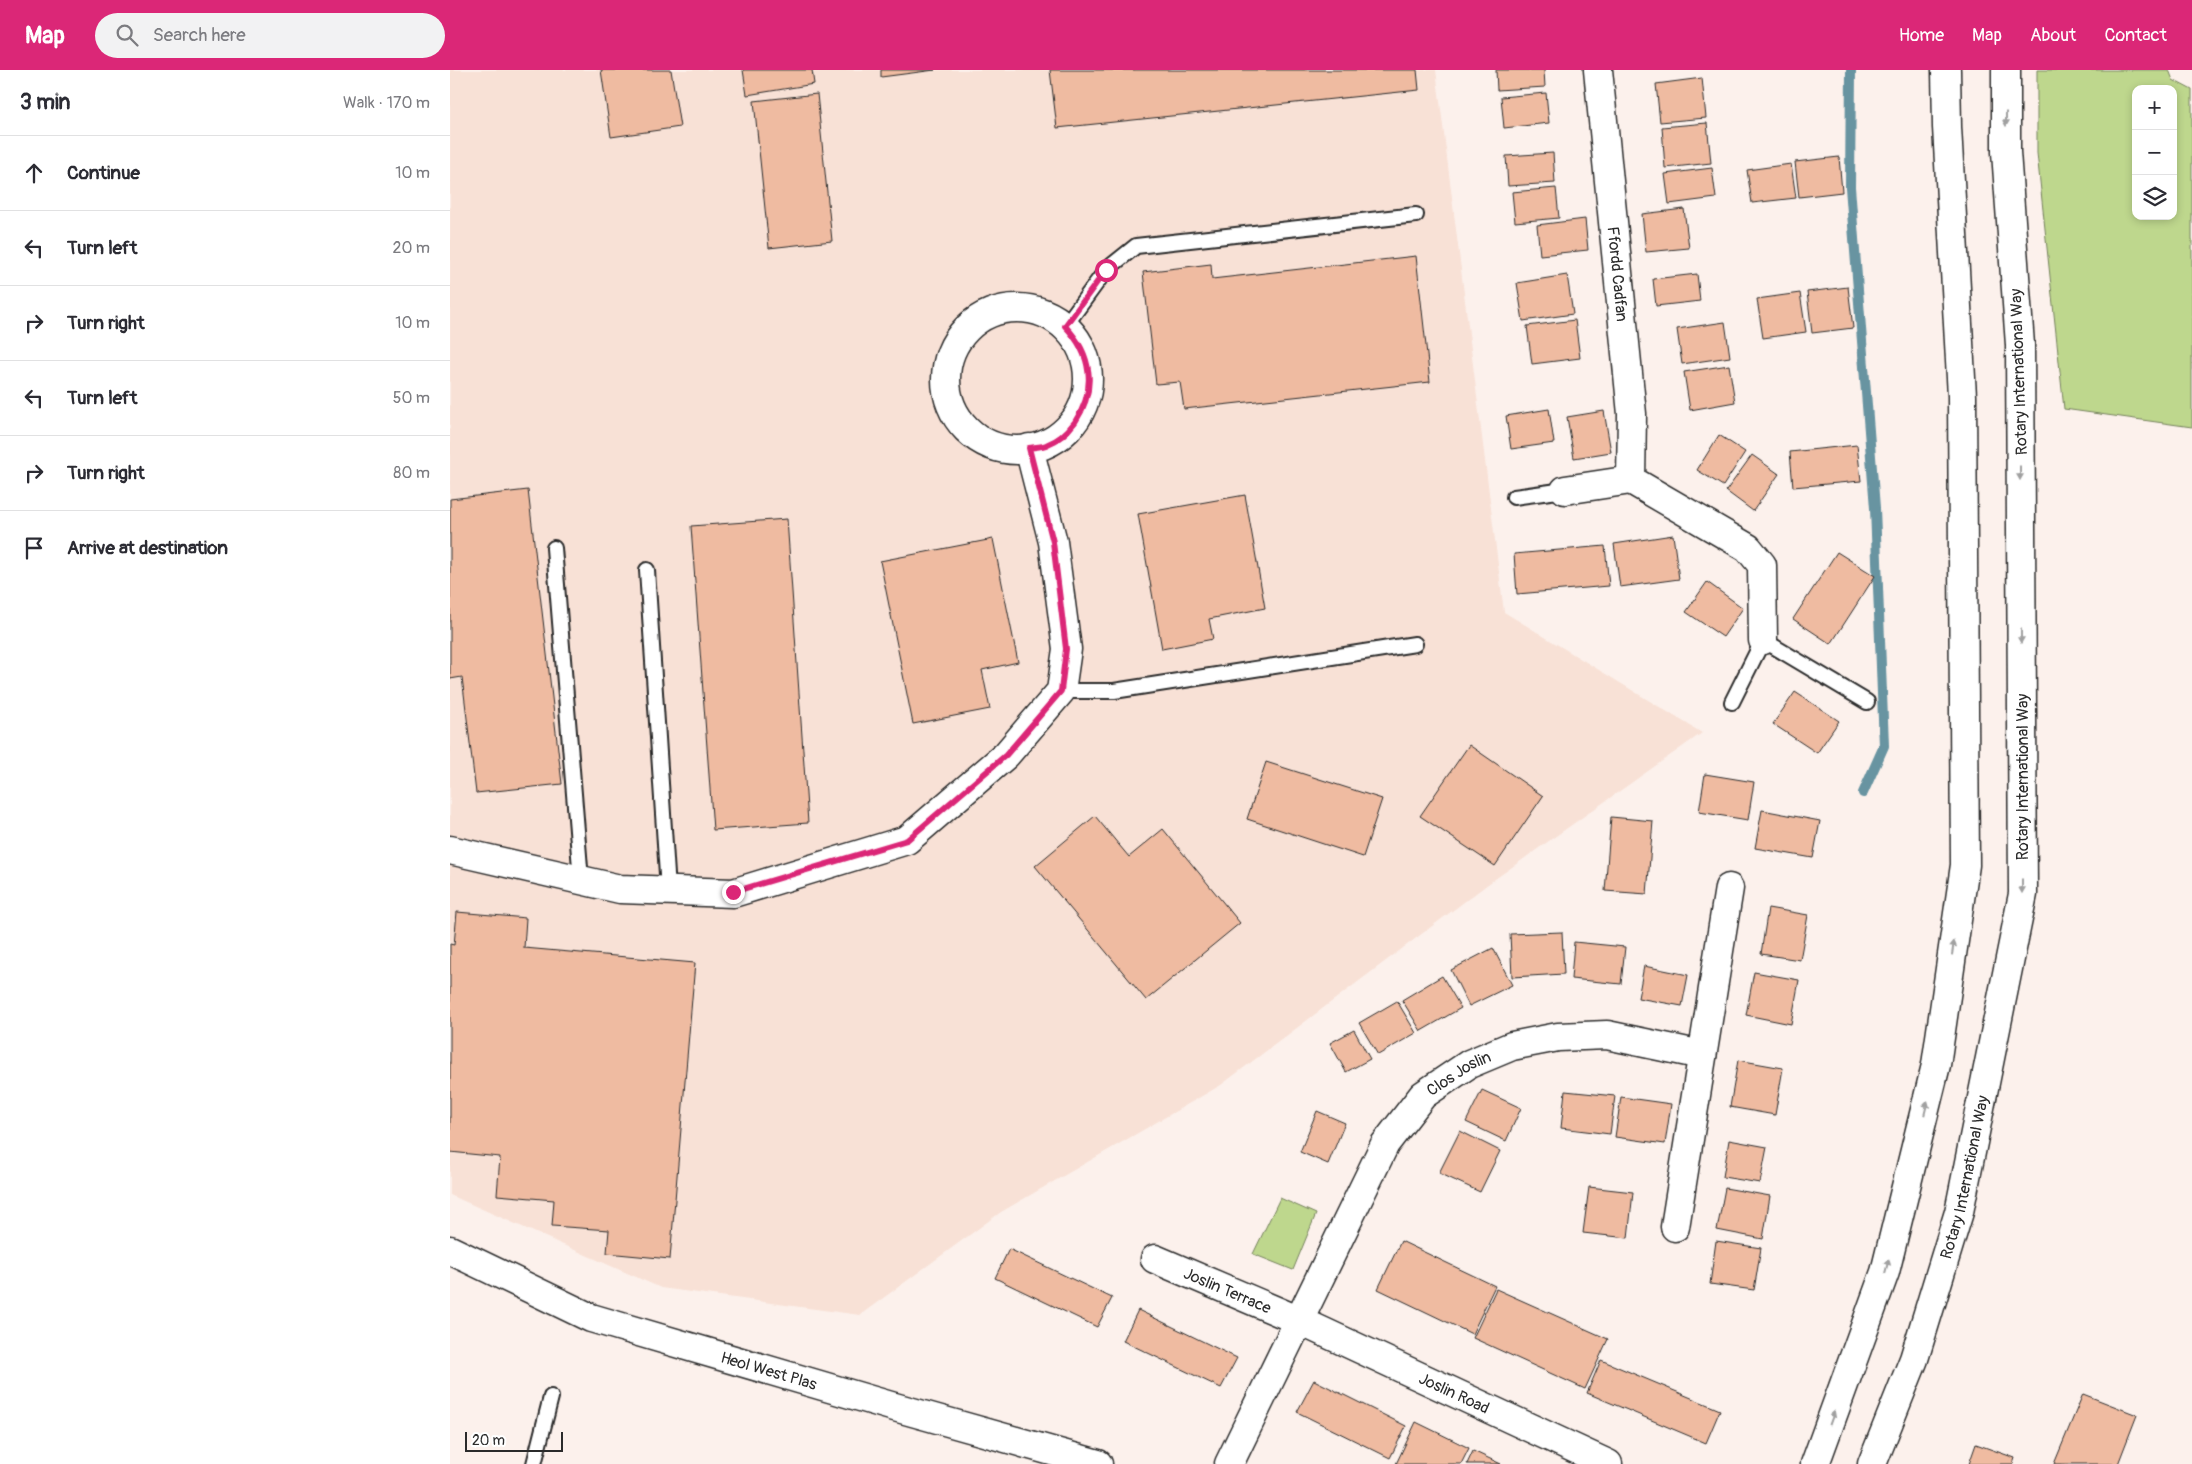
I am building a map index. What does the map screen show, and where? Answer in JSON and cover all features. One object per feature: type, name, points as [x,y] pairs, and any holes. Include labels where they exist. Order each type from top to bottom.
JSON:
[{"type":"street","name":"Ffordd Cadfan","points":[[1598,70],[1632,414],[1631,480]]},
{"type":"street","points":[[1815,1464],[1888,1262],[1936,1065],[1965,865],[1962,396],[1947,127],[1946,70]]},
{"type":"street","name":"Rotary International Way","points":[[1872,1464],[1914,1360],[1959,1212],[2022,894],[2020,345],[2006,152],[2006,70]]},
{"type":"street","points":[[1010,308],[1035,310],[1058,320],[1065,326],[1076,338],[1087,361],[1089,386],[1083,410],[1069,430],[1048,444],[1014,451],[984,444],[964,428],[950,407],[945,386],[947,361],[958,338],[974,321],[997,310],[1010,308]]},
{"type":"street","points":[[450,850],[620,889],[733,892],[907,840],[1006,755],[1061,691],[1066,649],[1053,542],[1029,448]]},
{"type":"street","points":[[1565,490],[1631,480],[1748,548],[1762,565],[1763,640]]},
{"type":"street","points":[[1675,1227],[1730,888]]},
{"type":"street","name":"Clos Joslin","points":[[1300,1321],[1385,1144],[1423,1095],[1469,1064],[1512,1046],[1558,1037],[1607,1035],[1702,1055]]},
{"type":"street","name":"Heol West Plas","points":[[450,1250],[590,1318],[1098,1464]]},
{"type":"street","name":"Joslin Terrace","points":[[1155,1259],[1300,1321]]},
{"type":"street","points":[[1229,1464],[1300,1321]]},
{"type":"street","name":"Joslin Road","points":[[1300,1321],[1608,1464]]},
{"type":"lane","points":[[1065,326],[1106,270],[1136,246],[1416,215]]},
{"type":"lane","points":[[1514,497],[1565,490]]},
{"type":"lane","points":[[554,548],[581,880]]},
{"type":"lane","points":[[647,570],[668,890]]},
{"type":"lane","points":[[1732,702],[1763,640],[1867,702]]},
{"type":"lane","points":[[1061,691],[1114,691],[1415,644]]},
{"type":"lane","points":[[534,1464],[550,1397]]},
{"type":"shaded area","points":[[450,70],[1436,70],[1504,612],[1702,733],[1488,884],[1221,1085],[1001,1212],[860,1315],[661,1288],[450,1195]]},
{"type":"green space","points":[[2037,70],[2169,70],[2173,80],[2192,90],[2192,427],[2064,409],[2037,153]]},
{"type":"green space","points":[[1280,1198],[1316,1214],[1293,1270],[1253,1254]]},
{"type":"building","points":[[601,70],[671,70],[680,127],[611,137]]},
{"type":"building","points":[[743,70],[812,70],[814,84],[747,95]]},
{"type":"building","points":[[881,70],[935,70],[881,77]]},
{"type":"building","points":[[1050,70],[1417,70],[1419,90],[1057,128]]},
{"type":"building","points":[[1496,70],[1544,70],[1545,87],[1497,90]]},
{"type":"building","points":[[1702,78],[1706,118],[1660,122],[1656,84]]},
{"type":"building","points":[[1546,93],[1549,123],[1504,128],[1501,97]]},
{"type":"building","points":[[817,94],[832,241],[769,248],[754,101]]},
{"type":"building","points":[[1707,123],[1711,163],[1665,168],[1662,127]]},
{"type":"building","points":[[1553,153],[1555,183],[1508,186],[1506,156]]},
{"type":"building","points":[[1839,157],[1842,192],[1799,197],[1795,162]]},
{"type":"building","points":[[1791,164],[1796,198],[1752,203],[1747,170]]},
{"type":"building","points":[[1712,168],[1716,198],[1669,204],[1665,174]]},
{"type":"building","points":[[1556,188],[1559,218],[1515,222],[1512,192]]},
{"type":"building","points":[[1684,209],[1689,248],[1646,252],[1642,214]]},
{"type":"building","points":[[1585,219],[1588,250],[1540,255],[1537,225]]},
{"type":"building","points":[[1416,256],[1430,382],[1184,409],[1180,382],[1156,384],[1143,272],[1211,264],[1212,279]]},
{"type":"building","points":[[1697,274],[1700,301],[1656,306],[1653,279]]},
{"type":"building","points":[[1567,275],[1573,314],[1523,321],[1517,283]]},
{"type":"building","points":[[1848,287],[1853,328],[1812,333],[1807,292]]},
{"type":"building","points":[[1800,293],[1806,332],[1763,338],[1757,299]]},
{"type":"building","points":[[1575,320],[1580,358],[1532,364],[1527,326]]},
{"type":"building","points":[[1725,322],[1730,357],[1682,364],[1677,329]]},
{"type":"building","points":[[1729,365],[1735,402],[1690,410],[1684,372]]},
{"type":"building","points":[[1549,409],[1554,443],[1511,449],[1506,416]]},
{"type":"building","points":[[1604,411],[1611,452],[1574,458],[1567,417]]},
{"type":"building","points":[[1719,435],[1745,452],[1723,486],[1697,470]]},
{"type":"building","points":[[1857,445],[1861,481],[1793,487],[1790,452]]},
{"type":"building","points":[[1752,455],[1779,474],[1753,511],[1726,491]]},
{"type":"building","points":[[528,490],[562,784],[476,793],[462,677],[450,679],[450,499]]},
{"type":"building","points":[[1245,495],[1265,608],[1209,619],[1213,639],[1162,649],[1138,514]]},
{"type":"building","points":[[787,519],[808,823],[713,830],[691,526]]},
{"type":"building","points":[[1673,535],[1679,579],[1620,587],[1614,544]]},
{"type":"building","points":[[993,539],[1018,662],[982,670],[990,709],[913,724],[880,561]]},
{"type":"building","points":[[1605,546],[1609,586],[1517,594],[1514,554]]},
{"type":"building","points":[[1837,552],[1875,576],[1831,644],[1793,619]]},
{"type":"building","points":[[1707,582],[1743,608],[1723,637],[1686,612]]},
{"type":"building","points":[[1795,692],[1839,721],[1817,753],[1773,724]]},
{"type":"building","points":[[1469,745],[1543,796],[1495,866],[1420,816]]},
{"type":"building","points":[[1266,762],[1382,799],[1363,857],[1247,819]]},
{"type":"building","points":[[1705,774],[1754,782],[1748,820],[1699,812]]},
{"type":"building","points":[[1762,810],[1820,821],[1813,858],[1755,848]]},
{"type":"building","points":[[1095,816],[1129,857],[1163,829],[1240,923],[1146,1000],[1035,866]]},
{"type":"building","points":[[1611,817],[1653,821],[1647,894],[1605,891]]},
{"type":"building","points":[[1768,908],[1808,915],[1800,960],[1761,954]]},
{"type":"building","points":[[457,912],[526,918],[524,948],[695,963],[670,1259],[607,1253],[609,1230],[552,1226],[554,1200],[497,1195],[500,1157],[450,1152],[450,944],[454,945]]},
{"type":"building","points":[[1562,932],[1564,974],[1512,977],[1510,934]]},
{"type":"building","points":[[1574,942],[1625,947],[1621,984],[1571,979]]},
{"type":"building","points":[[1493,948],[1512,985],[1469,1006],[1451,970]]},
{"type":"building","points":[[1644,966],[1688,975],[1682,1006],[1638,998]]},
{"type":"building","points":[[1754,972],[1799,980],[1791,1024],[1746,1015]]},
{"type":"building","points":[[1442,976],[1461,1008],[1421,1031],[1402,1000]]},
{"type":"building","points":[[1397,1001],[1416,1033],[1378,1055],[1359,1023]]},
{"type":"building","points":[[1354,1030],[1370,1059],[1346,1072],[1330,1043]]},
{"type":"building","points":[[1738,1060],[1783,1068],[1775,1115],[1730,1107]]},
{"type":"building","points":[[1482,1090],[1521,1108],[1506,1141],[1466,1122]]},
{"type":"building","points":[[1565,1091],[1615,1096],[1610,1134],[1561,1128]]},
{"type":"building","points":[[1621,1097],[1671,1104],[1665,1144],[1615,1137]]},
{"type":"building","points":[[1317,1111],[1345,1123],[1328,1164],[1300,1152]]},
{"type":"building","points":[[1460,1131],[1500,1151],[1480,1192],[1439,1173]]},
{"type":"building","points":[[1729,1140],[1767,1147],[1760,1183],[1723,1177]]},
{"type":"building","points":[[1589,1187],[1633,1192],[1628,1238],[1583,1233]]},
{"type":"building","points":[[1725,1188],[1770,1196],[1763,1239],[1717,1230]]},
{"type":"building","points":[[1401,1241],[1495,1286],[1472,1334],[1378,1289]]},
{"type":"building","points":[[1716,1241],[1761,1248],[1754,1290],[1710,1284]]},
{"type":"building","points":[[1009,1249],[1112,1298],[1097,1327],[995,1278]]},
{"type":"building","points":[[1496,1289],[1608,1339],[1585,1389],[1473,1338]]},
{"type":"building","points":[[1138,1310],[1237,1358],[1221,1388],[1123,1341]]},
{"type":"building","points":[[1601,1360],[1720,1410],[1706,1443],[1587,1393]]},
{"type":"building","points":[[1314,1380],[1406,1426],[1390,1458],[1297,1412]]},
{"type":"building","points":[[2083,1394],[2137,1415],[2118,1464],[2054,1464]]},
{"type":"building","points":[[1416,1422],[1469,1448],[1461,1464],[1396,1464]]},
{"type":"building","points":[[1976,1444],[2015,1458],[2013,1464],[1969,1464]]},
{"type":"building","points":[[1473,1451],[1501,1464],[1467,1464]]},
{"type":"waterway","points":[[1851,70],[1850,187],[1875,508],[1884,746],[1863,793]]},
{"type":"route","points":[[733,892],[907,840],[1006,755],[1061,691],[1066,649],[1053,542],[1029,448],[1048,444],[1069,430],[1083,410],[1089,386],[1087,361],[1076,338],[1065,326],[1106,270]]}]
